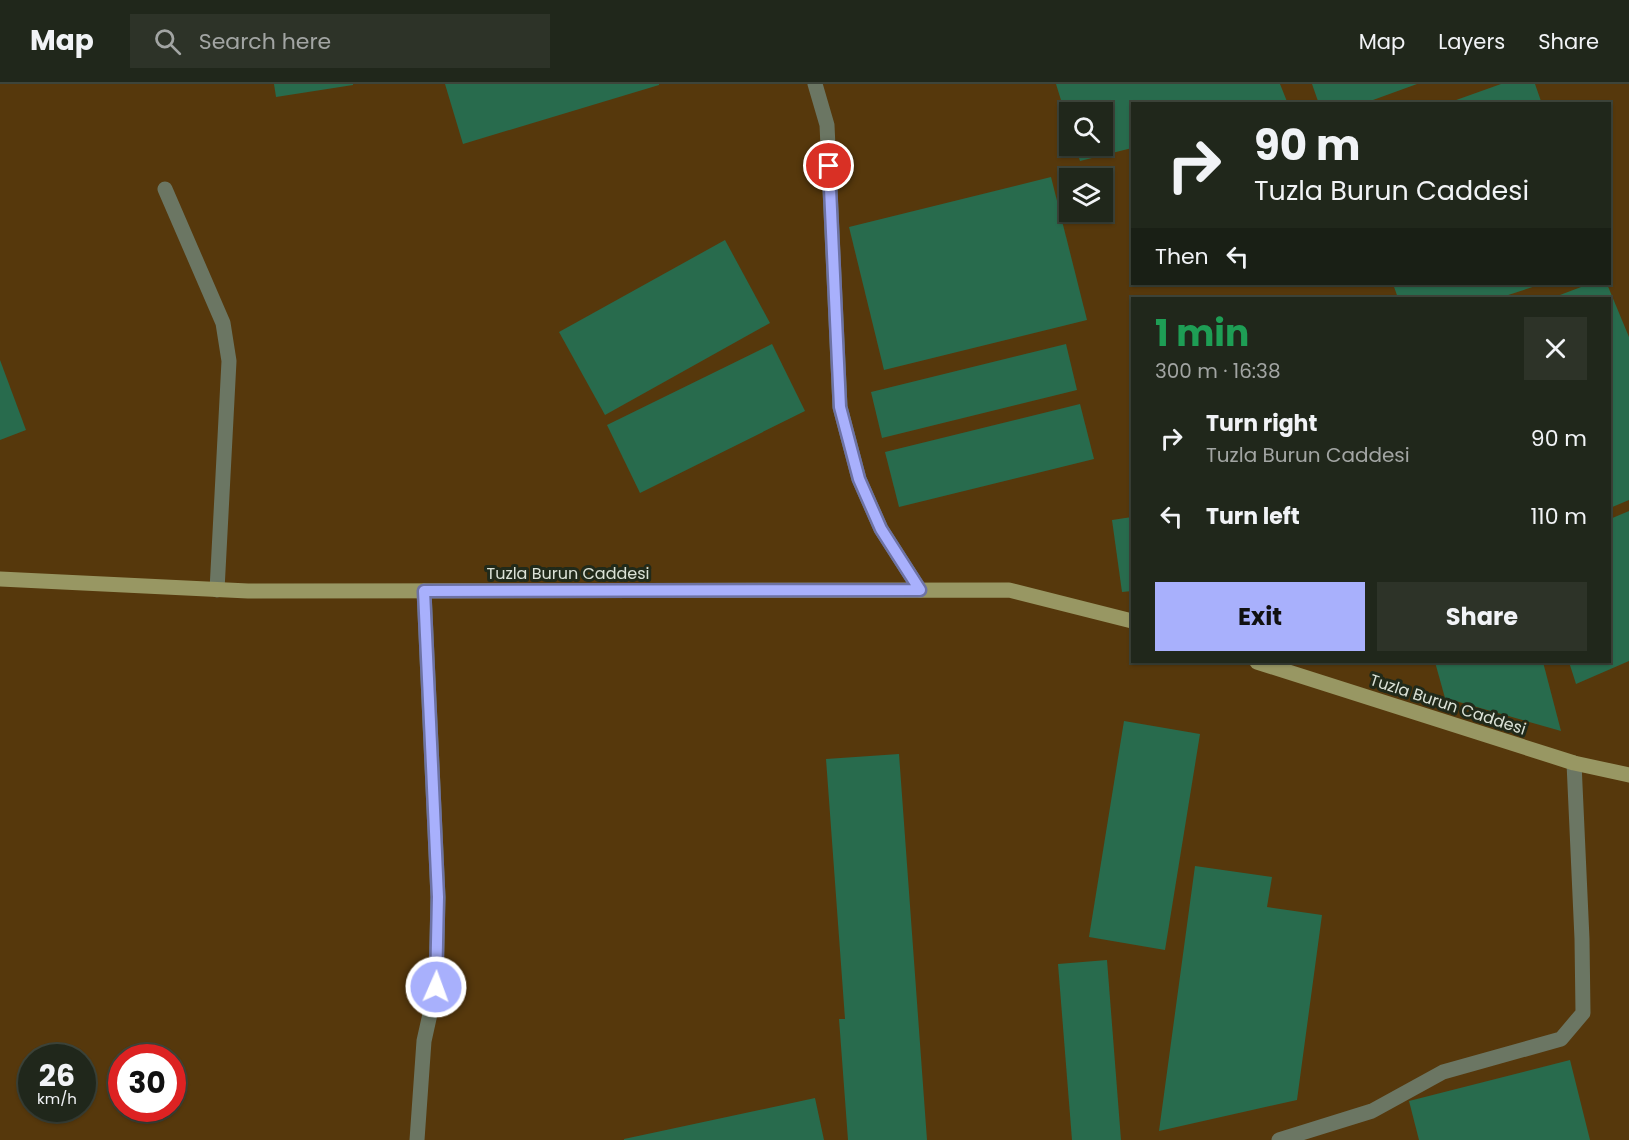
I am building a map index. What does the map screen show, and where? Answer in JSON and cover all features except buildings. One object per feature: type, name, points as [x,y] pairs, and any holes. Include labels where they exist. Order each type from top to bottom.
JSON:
[{"type":"main road","name":"Tuzla Burun Caddesi","points":[[0,579],[217,590],[1009,590],[1131,621]]},
{"type":"main road","name":"Tuzla Burun Caddesi","points":[[1260,663],[1574,763],[1629,776]]},
{"type":"street","points":[[815,84],[827,124],[840,407],[859,479],[881,529],[920,590]]},
{"type":"street","points":[[165,189],[223,323],[229,361],[217,590]]},
{"type":"street","points":[[417,1140],[424,1041],[436,987],[438,897],[424,591]]},
{"type":"street","points":[[1279,1140],[1372,1111],[1443,1072],[1561,1039],[1583,1013],[1574,763]]},
{"type":"shaded area","points":[[0,84],[1629,84],[1629,1140],[0,1140]]},
{"type":"route","points":[[436,987],[438,897],[424,591],[920,590],[881,529],[859,479],[840,407],[829,166]]}]
